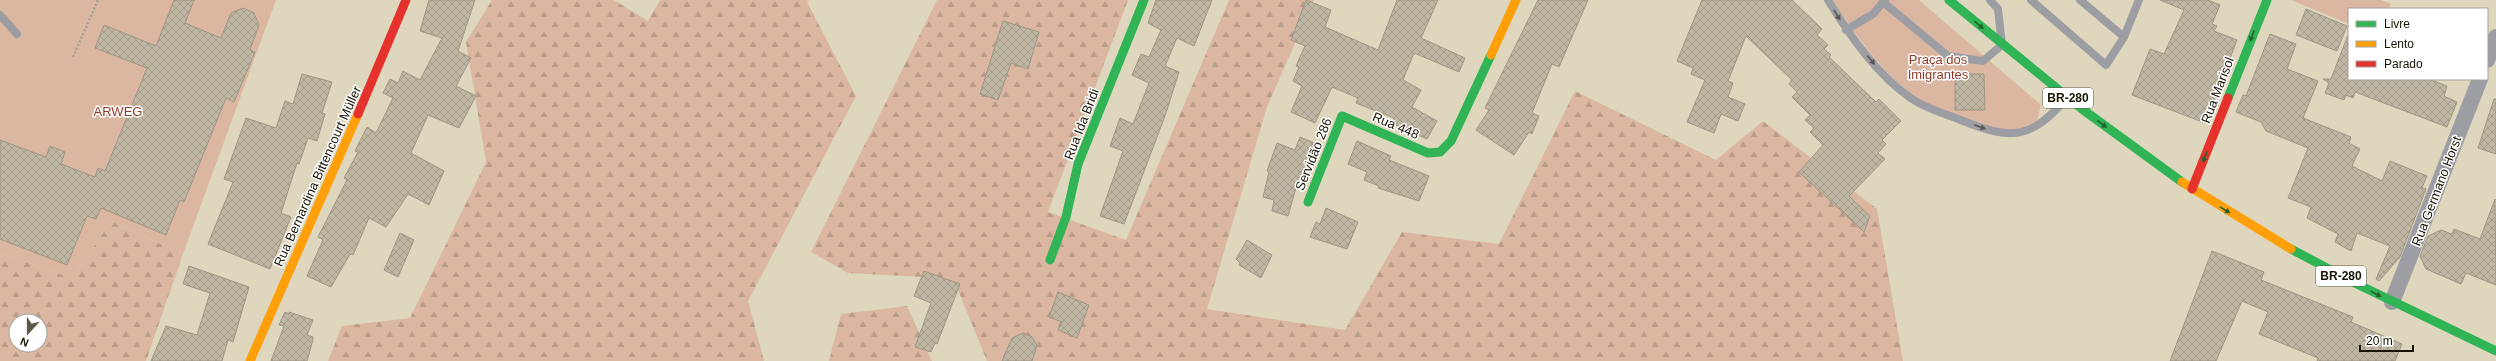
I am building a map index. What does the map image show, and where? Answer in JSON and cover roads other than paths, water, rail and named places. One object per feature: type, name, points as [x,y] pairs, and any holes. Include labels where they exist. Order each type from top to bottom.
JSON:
[{"type":"main road","name":"Rua Bernardina Bittencourt Müller","points":[[250,361],[398,22],[406,0]]},
{"type":"main road","name":"Rua Ida Bridi","points":[[1050,260],[1066,217],[1078,164],[1144,0]]},
{"type":"main road","name":"Rua 448","points":[[1342,116],[1428,153],[1440,152],[1451,141],[1516,0]]},
{"type":"main road","name":"BR-280","points":[[1949,0],[2067,98],[2192,189],[2315,263],[2392,302],[2496,351]]},
{"type":"main road","name":"Rua Marisol","points":[[2192,189],[2267,0]]},
{"type":"main road","name":"Servidão 286","points":[[1308,202],[1342,116]]},
{"type":"street","points":[[2488,57],[2496,37]]},
{"type":"street","name":"Rua Germano Horst","points":[[2392,302],[2480,80]]},
{"type":"lane","points":[[1828,0],[1846,30],[1878,68],[1912,99],[1924,106],[1992,132],[2016,134],[2034,128],[2051,116],[2067,98]]},
{"type":"lane","points":[[1846,30],[1873,14],[1884,1],[1948,56],[1983,61],[2002,45],[1998,9],[1990,0]]},
{"type":"lane","points":[[2031,0],[2106,65],[2124,37],[2139,0]]},
{"type":"lane","points":[[2080,0],[2124,37]]},
{"type":"lane","points":[[0,15],[17,34]]},
{"type":"park label","name":"Praça dos Imigrantes","points":[[1938,66]]},
{"type":"park label","name":"ARWEG","points":[[118,111]]}]
